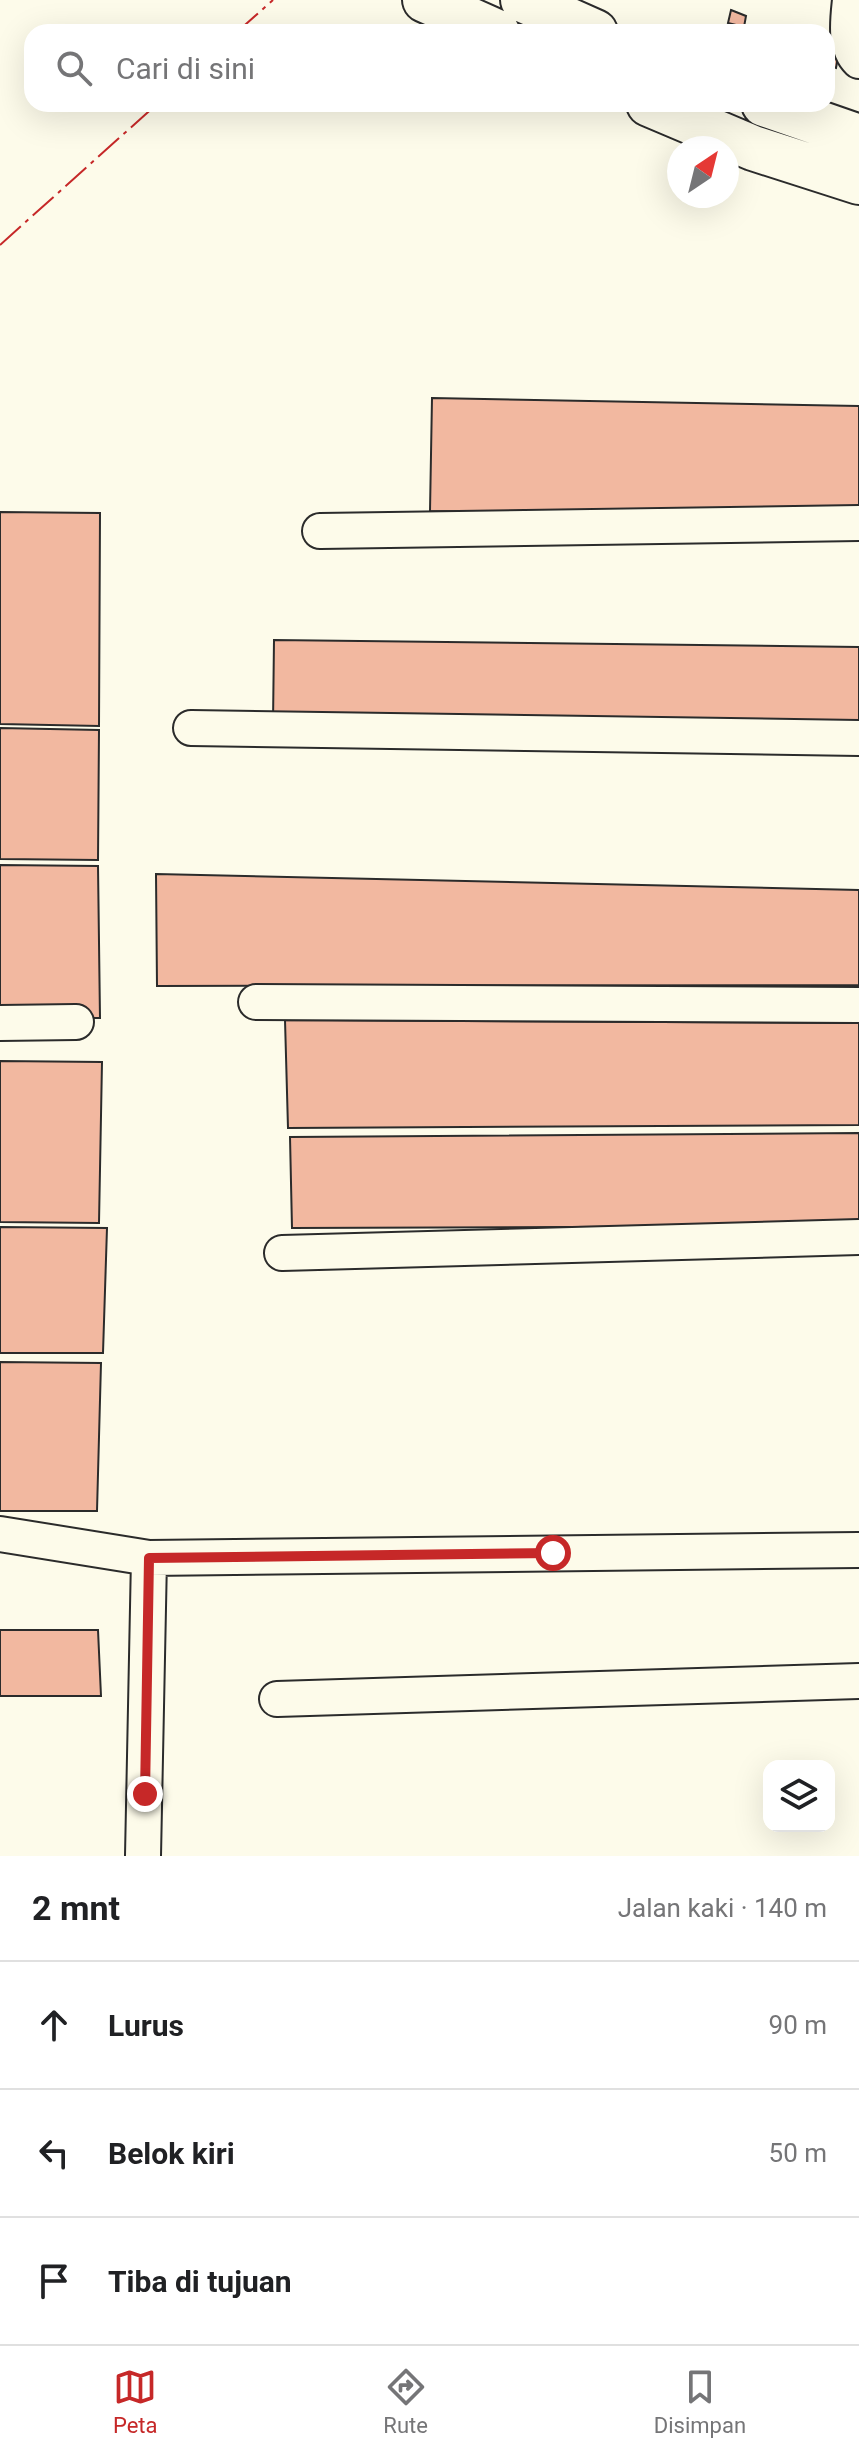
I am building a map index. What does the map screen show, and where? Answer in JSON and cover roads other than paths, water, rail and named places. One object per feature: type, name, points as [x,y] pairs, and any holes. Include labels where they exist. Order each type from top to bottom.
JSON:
[{"type":"highway","points":[[425,0],[479,24]]},
{"type":"highway","points":[[523,0],[577,24]]},
{"type":"highway","points":[[668,112],[753,148],[859,182]]},
{"type":"highway","points":[[787,112],[859,137]]},
{"type":"street","points":[[850,0],[850,41],[853,55],[859,61]]},
{"type":"street","points":[[320,531],[859,523]]},
{"type":"street","points":[[191,728],[859,738]]},
{"type":"street","points":[[256,1002],[859,1005]]},
{"type":"street","points":[[0,1023],[76,1022]]},
{"type":"street","points":[[282,1253],[859,1237]]},
{"type":"street","points":[[0,1534],[149,1558],[859,1550]]},
{"type":"street","points":[[143,1856],[149,1558]]},
{"type":"street","points":[[277,1699],[859,1681]]}]
